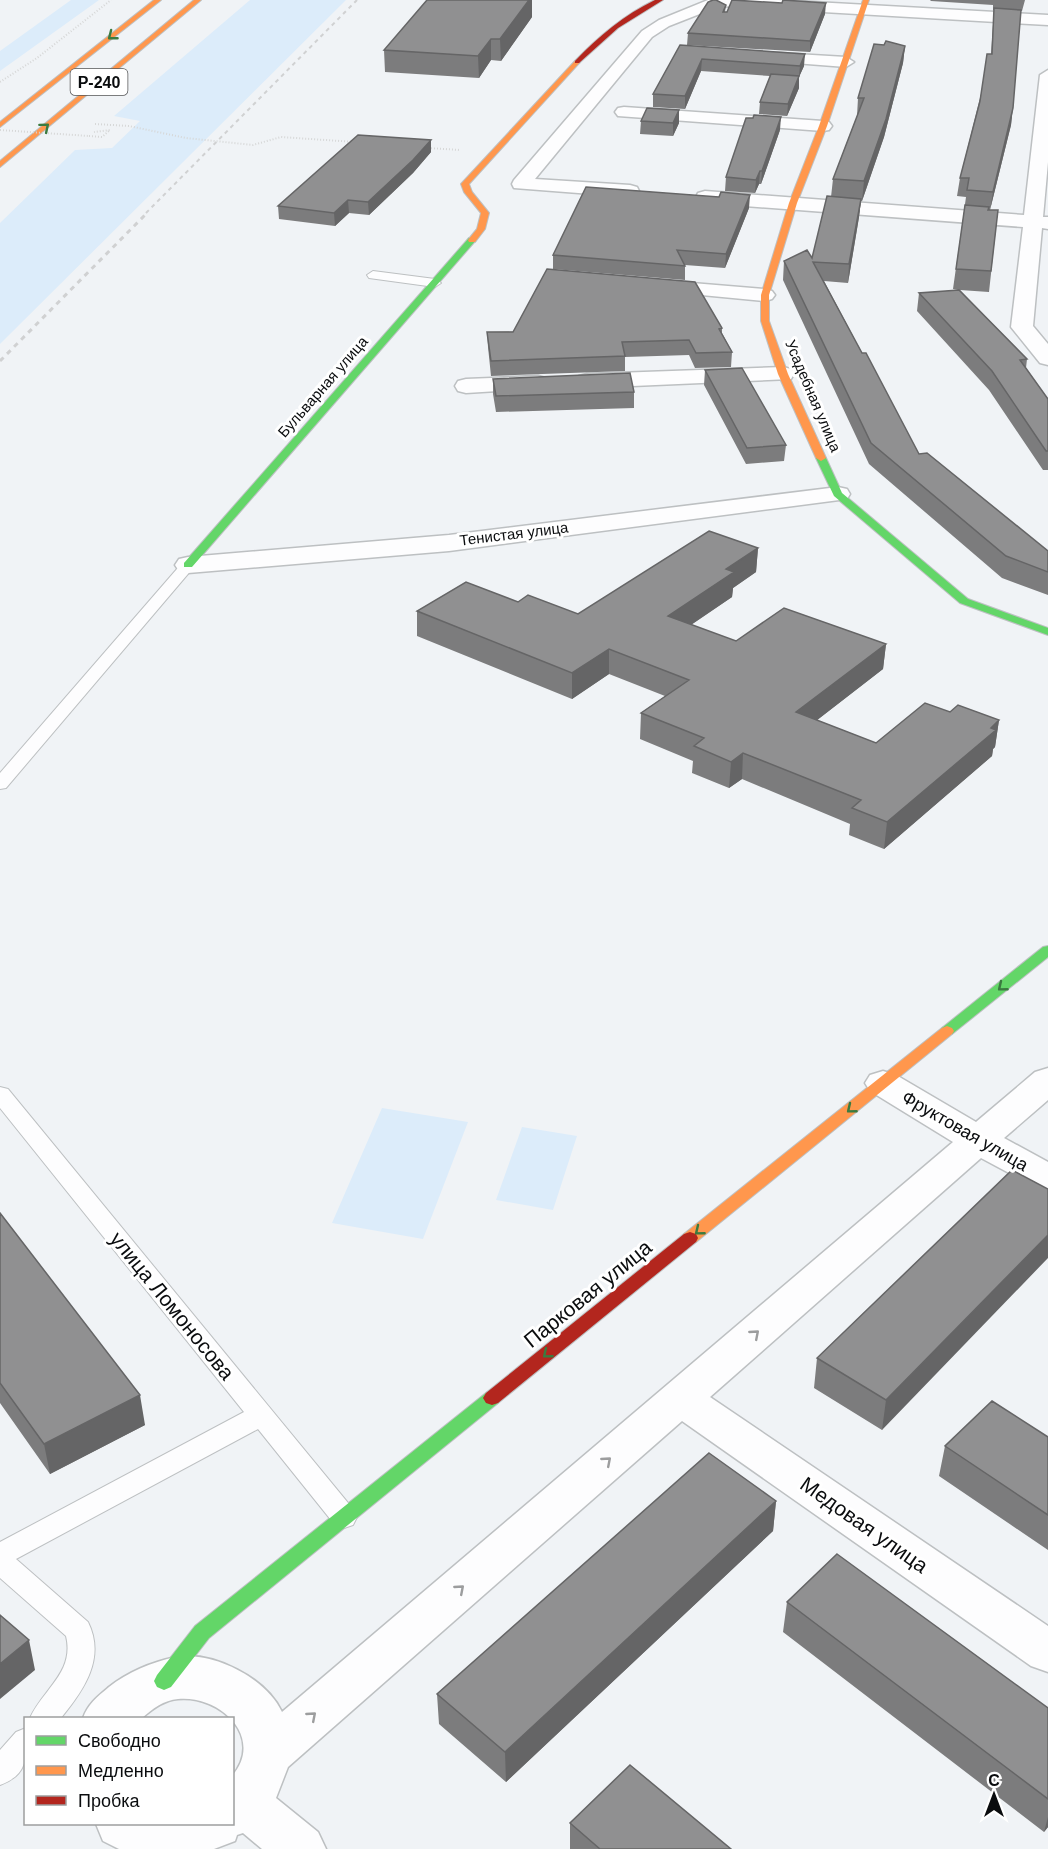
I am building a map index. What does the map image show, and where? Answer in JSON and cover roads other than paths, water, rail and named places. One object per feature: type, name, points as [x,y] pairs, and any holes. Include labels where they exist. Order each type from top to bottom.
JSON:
[{"type":"main road","name":"Р-240","points":[[0,125],[158,0]]},
{"type":"main road","name":"Р-240","points":[[0,165],[198,0]]},
{"type":"main road","name":"Бульварная улица","points":[[188,565],[481,229],[485,213],[467,192],[465,184],[470,176],[602,36],[634,12],[660,0]]},
{"type":"main road","name":"Усадебная улица","points":[[865,5],[823,126],[793,203],[765,294],[765,321],[783,374],[838,494],[964,601],[1048,632]]},
{"type":"main road","name":"Парковая улица","points":[[164,1681],[202,1632],[1048,950]]},
{"type":"street","points":[[651,193],[521,184],[647,34],[664,23],[720,1],[865,5],[1048,20]]},
{"type":"street","points":[[741,56],[846,62]]},
{"type":"street","points":[[1048,75],[1040,222],[1022,327],[1048,358]]},
{"type":"street","points":[[624,112],[823,126]]},
{"type":"street","points":[[686,195],[1040,222]]},
{"type":"street","points":[[635,284],[765,294]]},
{"type":"street","points":[[466,386],[783,374]]},
{"type":"street","name":"Тенистая улица","points":[[188,565],[449,543],[838,494]]},
{"type":"street","points":[[268,1755],[1048,1080]]},
{"type":"street","name":"Фруктовая улица","points":[[883,1083],[978,1140],[1048,1178]]},
{"type":"street","name":"Медовая улица","points":[[680,1398],[1048,1652]]},
{"type":"street","points":[[109,1717],[118,1706],[139,1690],[164,1681],[199,1678],[217,1681],[239,1692],[256,1708],[266,1731],[268,1755],[261,1780],[234,1811]]},
{"type":"street","points":[[234,1814],[300,1849]]},
{"type":"street","points":[[119,1833],[176,1837],[201,1831],[211,1825]]},
{"type":"lane","points":[[373,274],[435,283]]},
{"type":"lane","points":[[0,784],[188,565]]},
{"type":"lane","name":"улица Ломоносова","points":[[0,1094],[344,1517]]},
{"type":"lane","points":[[0,1555],[261,1416]]},
{"type":"lane","points":[[0,1562],[78,1630],[83,1642],[79,1670],[45,1717]]},
{"type":"lane","points":[[0,1772],[24,1743]]},
{"type":"railway","points":[[146,213],[357,0]]},
{"type":"railway","points":[[0,361],[148,212]]}]
